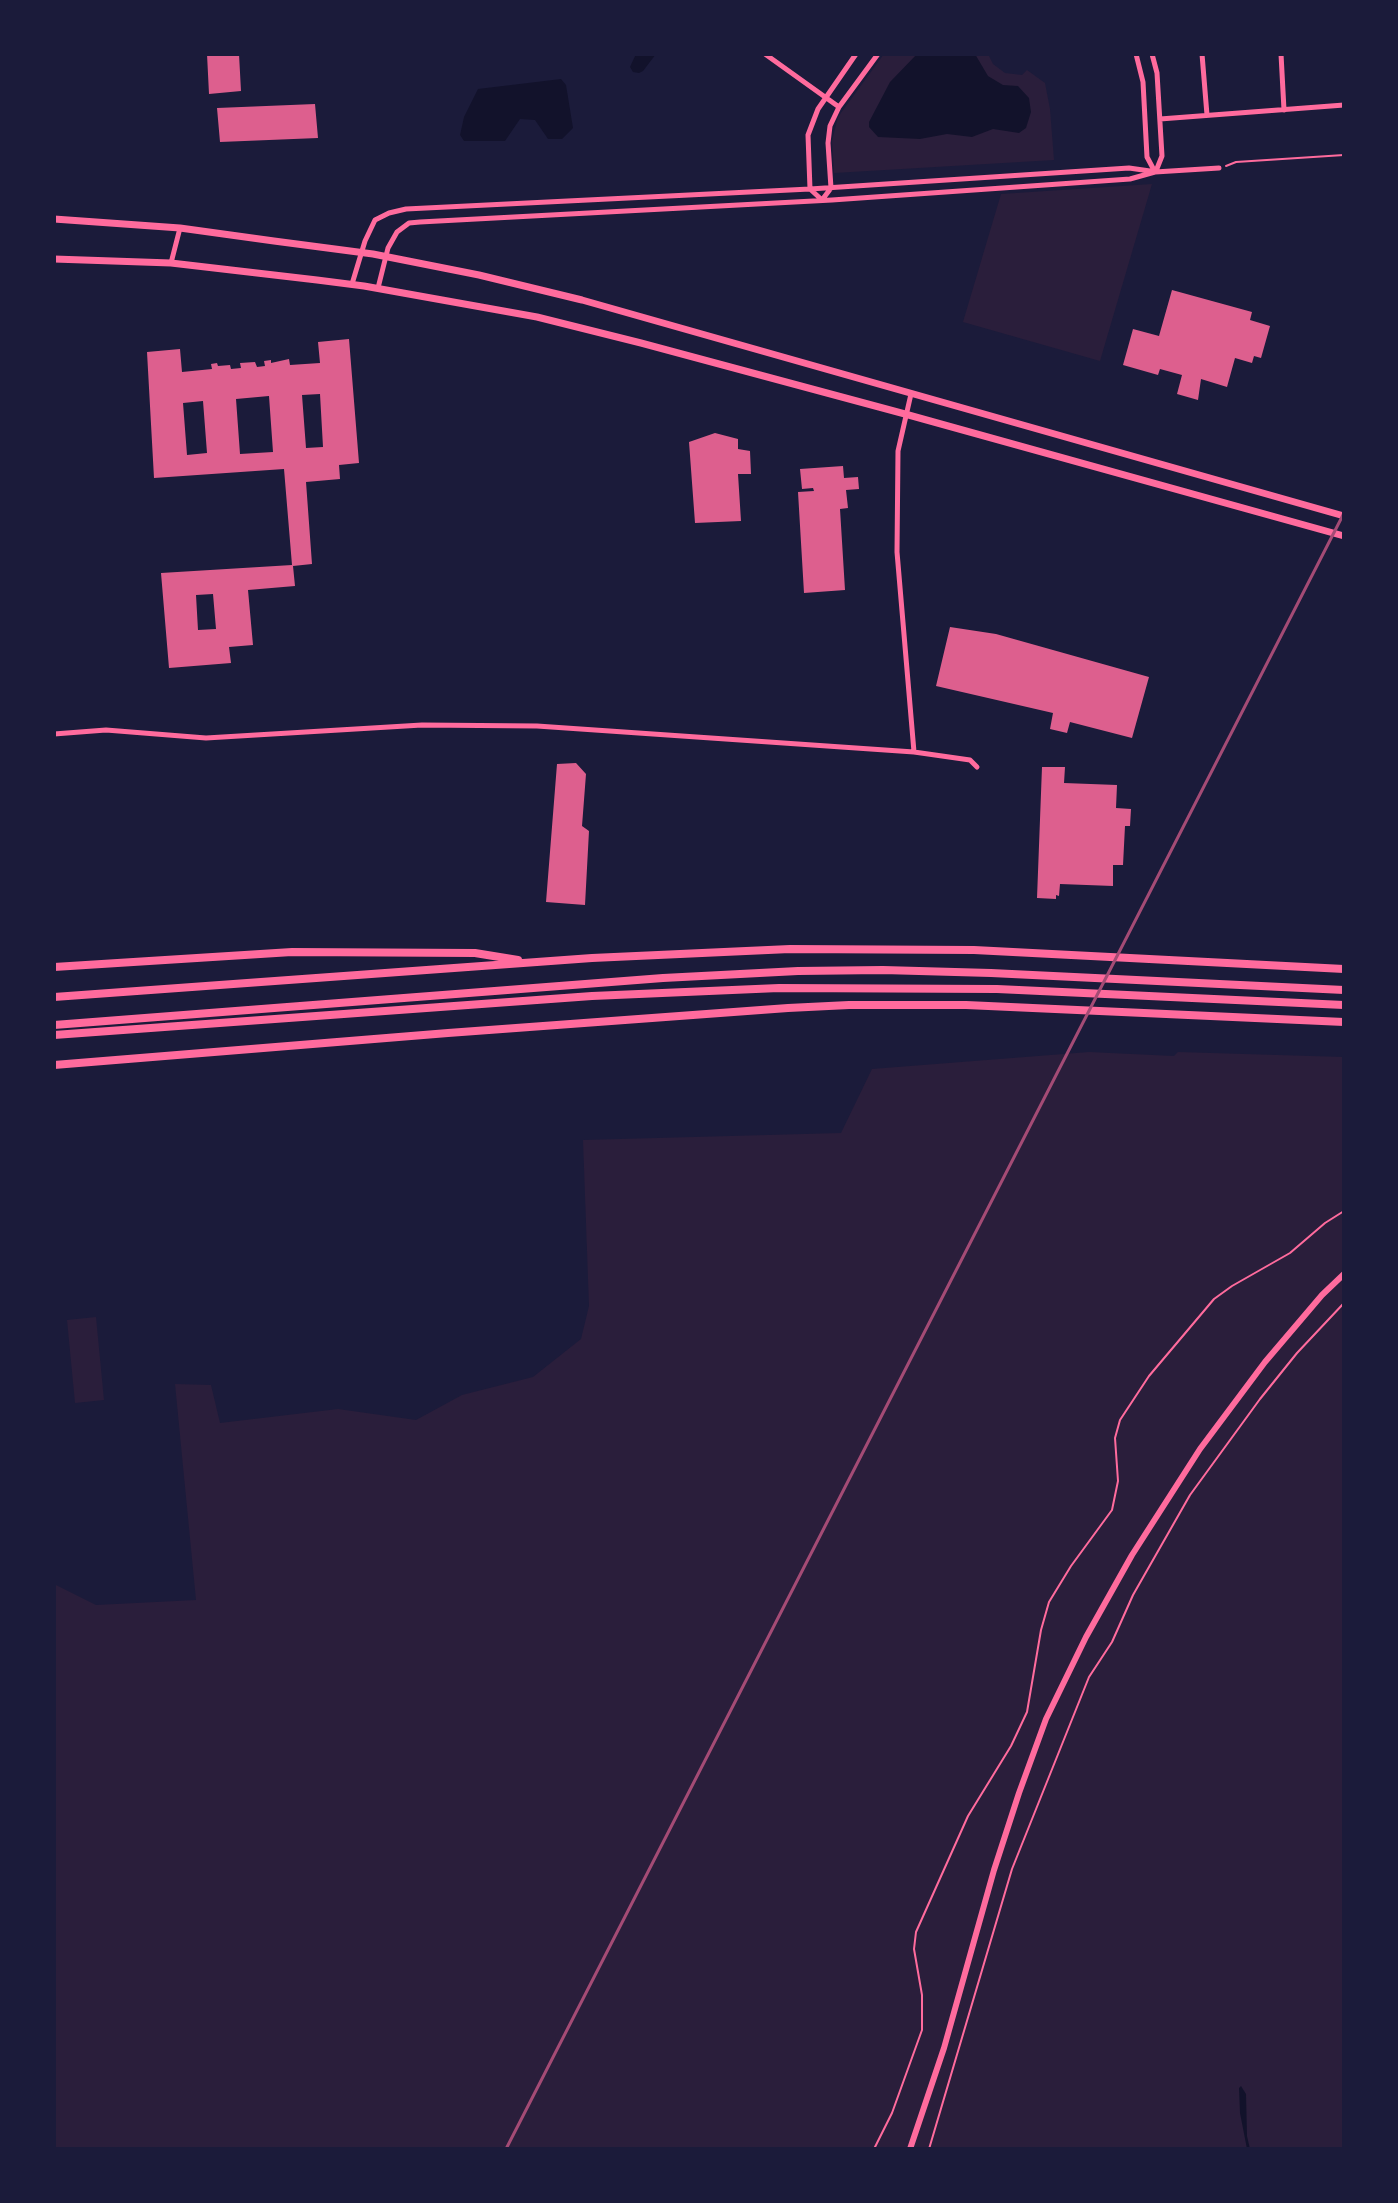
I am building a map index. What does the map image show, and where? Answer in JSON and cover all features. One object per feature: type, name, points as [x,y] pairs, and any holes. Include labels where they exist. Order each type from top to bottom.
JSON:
[{"type":"highway","points":[[54,997],[534,962],[790,949],[974,950],[1344,969]]},
{"type":"highway","points":[[54,967],[292,952],[475,953],[534,962]]},
{"type":"highway","points":[[54,1025],[648,979],[798,971],[976,973],[1344,990]]},
{"type":"highway","points":[[54,1035],[592,996],[779,988],[997,989],[1344,1005]]},
{"type":"highway","points":[[54,1068],[495,1029],[849,1005],[966,1005],[1344,1022]]},
{"type":"main road","points":[[54,219],[180,228],[361,252],[479,275],[582,300],[1344,516]]},
{"type":"main road","points":[[54,259],[171,263],[352,284],[537,317],[905,414],[1344,536]]},
{"type":"main road","points":[[947,426],[951,406]]},
{"type":"main road","points":[[1091,466],[1093,445]]},
{"type":"street","points":[[765,54],[839,107]]},
{"type":"street","points":[[822,200],[810,189],[808,135],[825,97],[856,54]]},
{"type":"street","points":[[822,200],[831,188],[830,126],[839,107],[878,54]]},
{"type":"street","points":[[1136,54],[1141,72],[1147,157],[1155,172]]},
{"type":"street","points":[[1152,54],[1157,67],[1162,156],[1155,172]]},
{"type":"street","points":[[1202,54],[1207,115]]},
{"type":"street","points":[[1281,54],[1284,110]]},
{"type":"street","points":[[1160,119],[1344,105]]},
{"type":"street","points":[[1144,108],[1159,107]]},
{"type":"street","points":[[352,284],[375,220],[397,211],[425,207],[618,200],[1129,168],[1155,172]]},
{"type":"street","points":[[378,288],[397,232],[409,223],[992,189],[1130,179],[1155,172],[1219,168]]},
{"type":"street","points":[[991,177],[992,189]]},
{"type":"street","points":[[618,200],[619,213]]},
{"type":"street","points":[[171,263],[180,228]]},
{"type":"street","points":[[911,394],[896,467],[897,552],[914,752]]},
{"type":"street","points":[[54,734],[106,730],[206,738],[422,725],[537,726],[914,752],[970,760],[977,767]]},
{"type":"street","points":[[910,2149],[941,2060],[994,1870],[1019,1793],[1046,1719],[1086,1637],[1140,1542],[1200,1449],[1265,1362],[1344,1274]]},
{"type":"path","points":[[1219,168],[1236,162],[1344,155]]},
{"type":"path","points":[[874,2149],[892,2113],[922,2030],[922,1995],[914,1949],[916,1932],[968,1816],[1011,1746],[1027,1712],[1049,1602],[1112,1510],[1118,1481],[1115,1438],[1120,1420],[1149,1376],[1214,1299],[1290,1253],[1344,1211]]},
{"type":"path","points":[[929,2149],[1012,1869],[1089,1677],[1112,1642],[1133,1595],[1190,1495],[1279,1376],[1344,1303]]},
{"type":"shaded area","points":[[636,54],[656,54],[639,73],[633,72],[630,67]]},
{"type":"shaded area","points":[[884,54],[988,54],[993,64],[1005,73],[1022,75],[1027,70],[1045,83],[1054,160],[834,173],[832,141],[838,117]]},
{"type":"shaded area","points":[[917,54],[975,54],[988,76],[1003,85],[1018,86],[1029,98],[1031,112],[1026,128],[1019,133],[993,129],[972,137],[947,134],[920,139],[878,137],[869,127],[869,122],[890,82]]},
{"type":"shaded area","points":[[561,79],[566,85],[573,128],[562,139],[548,139],[535,120],[520,119],[505,141],[464,141],[460,135],[464,117],[478,89]]},
{"type":"shaded area","points":[[1152,184],[1100,361],[963,322],[1001,194]]},
{"type":"shaded area","points":[[1089,1052],[1344,1057],[1344,2149],[54,2149],[54,1584],[96,1605],[196,1600],[175,1384],[211,1385],[220,1423],[338,1409],[416,1420],[462,1395],[533,1377],[581,1339],[589,1306],[583,1140],[841,1133],[872,1069]]},
{"type":"shaded area","points":[[96,1317],[104,1400],[75,1403],[67,1320]]},
{"type":"shaded area","points":[[1241,2086],[1246,2094],[1250,2149],[1247,2149],[1240,2113]]},
{"type":"building","points":[[207,54],[239,54],[241,91],[209,94]]},
{"type":"building","points":[[315,104],[318,138],[220,142],[217,108]]},
{"type":"building","points":[[1172,290],[1252,312],[1250,320],[1270,326],[1261,358],[1254,356],[1252,363],[1235,358],[1227,387],[1201,379],[1198,400],[1177,394],[1182,375],[1160,369],[1158,375],[1123,365],[1133,329],[1159,336]]},
{"type":"building","points":[[349,339],[359,463],[339,465],[340,479],[306,482],[312,564],[293,566],[295,586],[248,590],[253,645],[229,647],[231,663],[169,668],[161,573],[292,565],[284,469],[154,478],[147,352],[180,349],[182,372],[212,369],[211,364],[217,363],[218,366],[230,365],[231,369],[241,368],[240,363],[255,362],[257,367],[265,366],[264,361],[271,360],[271,363],[289,359],[290,365],[320,363],[318,342]],"holes":[[[320,394],[323,447],[306,448],[302,395]],[[269,396],[273,452],[240,454],[236,399]],[[203,401],[207,453],[187,455],[183,403]],[[213,594],[216,629],[198,630],[196,595]]]},
{"type":"building","points":[[715,433],[738,439],[738,449],[750,451],[751,474],[738,474],[741,521],[695,523],[689,442]]},
{"type":"building","points":[[843,466],[844,478],[858,477],[859,489],[846,490],[848,508],[840,509],[845,590],[804,593],[798,492],[814,491],[813,488],[802,489],[800,469]]},
{"type":"building","points":[[950,627],[996,634],[1149,677],[1132,738],[1070,722],[1067,733],[1050,729],[1053,713],[936,686]]},
{"type":"building","points":[[576,763],[586,774],[582,826],[589,831],[585,905],[546,902],[557,764]]},
{"type":"building","points":[[1042,767],[1065,767],[1064,783],[1117,785],[1116,808],[1131,809],[1130,826],[1125,826],[1123,865],[1113,865],[1113,886],[1060,884],[1056,899],[1037,898]]},
{"type":"railway","points":[[506,2149],[1344,513]]}]
